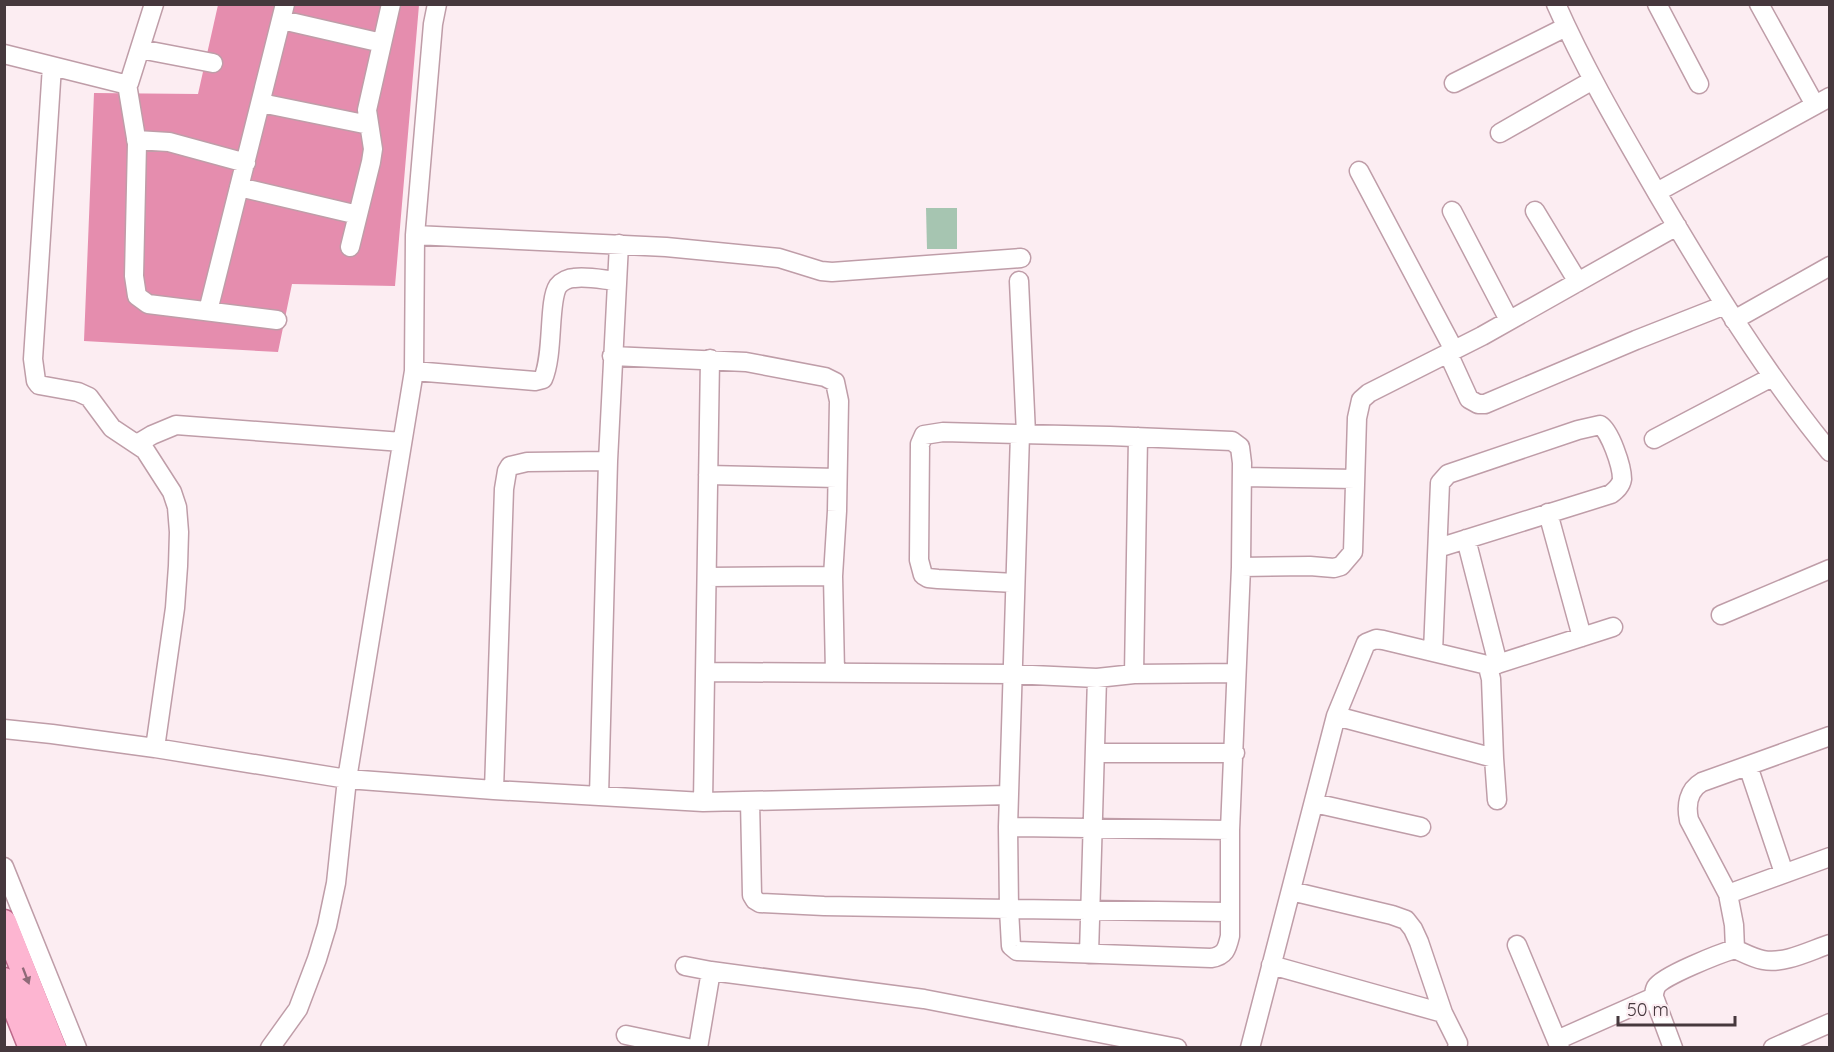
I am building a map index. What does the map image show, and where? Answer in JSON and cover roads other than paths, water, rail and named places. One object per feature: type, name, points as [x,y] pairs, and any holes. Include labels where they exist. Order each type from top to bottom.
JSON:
[{"type":"main road","points":[[4,922],[54,1047]]},
{"type":"main road","points":[[4,980],[31,1047]]},
{"type":"street","points":[[154,4],[127,84],[136,140],[135,291],[142,301],[148,304],[277,320]]},
{"type":"street","points":[[350,247],[373,149],[367,110],[391,4]]},
{"type":"street","points":[[270,1047],[298,1009],[327,926],[336,883],[347,779],[414,371],[415,235],[433,24],[437,4]]},
{"type":"street","points":[[1657,4],[1700,84]]},
{"type":"street","points":[[1657,192],[1822,101],[1759,4]]},
{"type":"street","points":[[1557,5],[1607,108],[1729,313],[1772,377],[1830,453]]},
{"type":"street","points":[[208,311],[283,12],[382,43]]},
{"type":"street","points":[[1454,83],[1566,27]]},
{"type":"street","points":[[140,48],[213,63]]},
{"type":"street","points":[[4,54],[127,84]]},
{"type":"street","points":[[52,66],[33,359],[36,381],[45,388],[78,392],[89,397],[112,428],[137,444],[151,458],[172,492],[177,507],[179,532],[175,608],[155,748]]},
{"type":"street","points":[[1500,133],[1593,80]]},
{"type":"street","points":[[261,103],[369,125]]},
{"type":"street","points":[[136,140],[169,142],[246,163]]},
{"type":"street","points":[[1359,171],[1451,352],[1469,399],[1478,404],[1485,404],[1636,340],[1729,313],[1830,266]]},
{"type":"street","points":[[239,187],[358,215]]},
{"type":"street","points":[[1535,211],[1578,282]]},
{"type":"street","points":[[1452,212],[1509,321]]},
{"type":"street","points":[[1241,567],[1334,568],[1341,566],[1353,552],[1357,418],[1361,400],[1369,393],[1509,321],[1677,226]]},
{"type":"street","points":[[415,235],[666,247],[780,258],[821,272],[1020,258]]},
{"type":"street","points":[[599,796],[608,461],[612,356],[620,244]]},
{"type":"street","points":[[414,371],[535,381],[543,379],[551,349],[554,296],[557,287],[564,281],[574,278],[617,281]]},
{"type":"street","points":[[1015,583],[938,579],[928,578],[923,574],[919,560],[920,444],[924,435],[943,432],[1023,434],[1138,437],[1232,441],[1240,447],[1243,477],[1230,830],[1228,912],[1230,936],[1226,952],[1220,957],[1017,951],[1011,946],[1008,827],[1015,583],[1023,434],[1019,281]]},
{"type":"street","points":[[612,356],[746,362],[825,377],[835,382],[839,400],[833,576],[835,672]]},
{"type":"street","points":[[703,802],[710,359]]},
{"type":"street","points":[[1654,439],[1772,377]]},
{"type":"street","points":[[137,444],[176,425],[402,442]]},
{"type":"street","points":[[1433,652],[1440,483],[1448,474],[1578,430],[1600,425],[1604,428],[1612,444],[1621,473],[1620,485],[1611,494],[1438,548]]},
{"type":"street","points":[[1134,674],[1138,437]]},
{"type":"street","points":[[494,790],[504,489],[507,471],[510,466],[527,462],[608,461]]},
{"type":"street","points":[[708,475],[837,478]]},
{"type":"street","points":[[1243,477],[1355,478]]},
{"type":"street","points":[[1548,513],[1582,637]]},
{"type":"street","points":[[1466,539],[1493,666],[1491,679],[1497,800]]},
{"type":"street","points":[[1721,615],[1830,569]]},
{"type":"street","points":[[707,577],[833,576]]},
{"type":"street","points":[[1252,1047],[1336,716],[1362,651],[1369,641],[1383,640],[1493,666],[1613,627]]},
{"type":"street","points":[[705,672],[1012,674],[1097,678],[1134,674],[1236,673]]},
{"type":"street","points":[[1089,954],[1097,678]]},
{"type":"street","points":[[1336,716],[1494,758]]},
{"type":"street","points":[[4,729],[155,748],[347,779],[494,790],[703,802],[1009,795]]},
{"type":"street","points":[[1735,949],[1734,925],[1728,894],[1689,820],[1687,810],[1691,793],[1696,786],[1830,736]]},
{"type":"street","points":[[1095,753],[1234,753]]},
{"type":"street","points":[[1748,766],[1784,873]]},
{"type":"street","points":[[750,801],[752,895],[760,903],[1228,912]]},
{"type":"street","points":[[1314,803],[1421,827]]},
{"type":"street","points":[[1008,827],[1230,830]]},
{"type":"street","points":[[1728,894],[1830,857]]},
{"type":"street","points":[[4,867],[77,1047]]},
{"type":"street","points":[[1291,891],[1406,920],[1419,942],[1443,1013],[1458,1046]]},
{"type":"street","points":[[1517,945],[1558,1044],[1654,997]]},
{"type":"street","points":[[1673,1047],[1654,997],[1655,988],[1661,981],[1735,949],[1763,960],[1773,961],[1830,945]]},
{"type":"street","points":[[685,966],[924,999],[1177,1047]]},
{"type":"street","points":[[1271,966],[1443,1013]]},
{"type":"street","points":[[698,1047],[711,971]]},
{"type":"street","points":[[1773,1047],[1830,1023]]},
{"type":"street","points":[[626,1035],[688,1047]]}]
